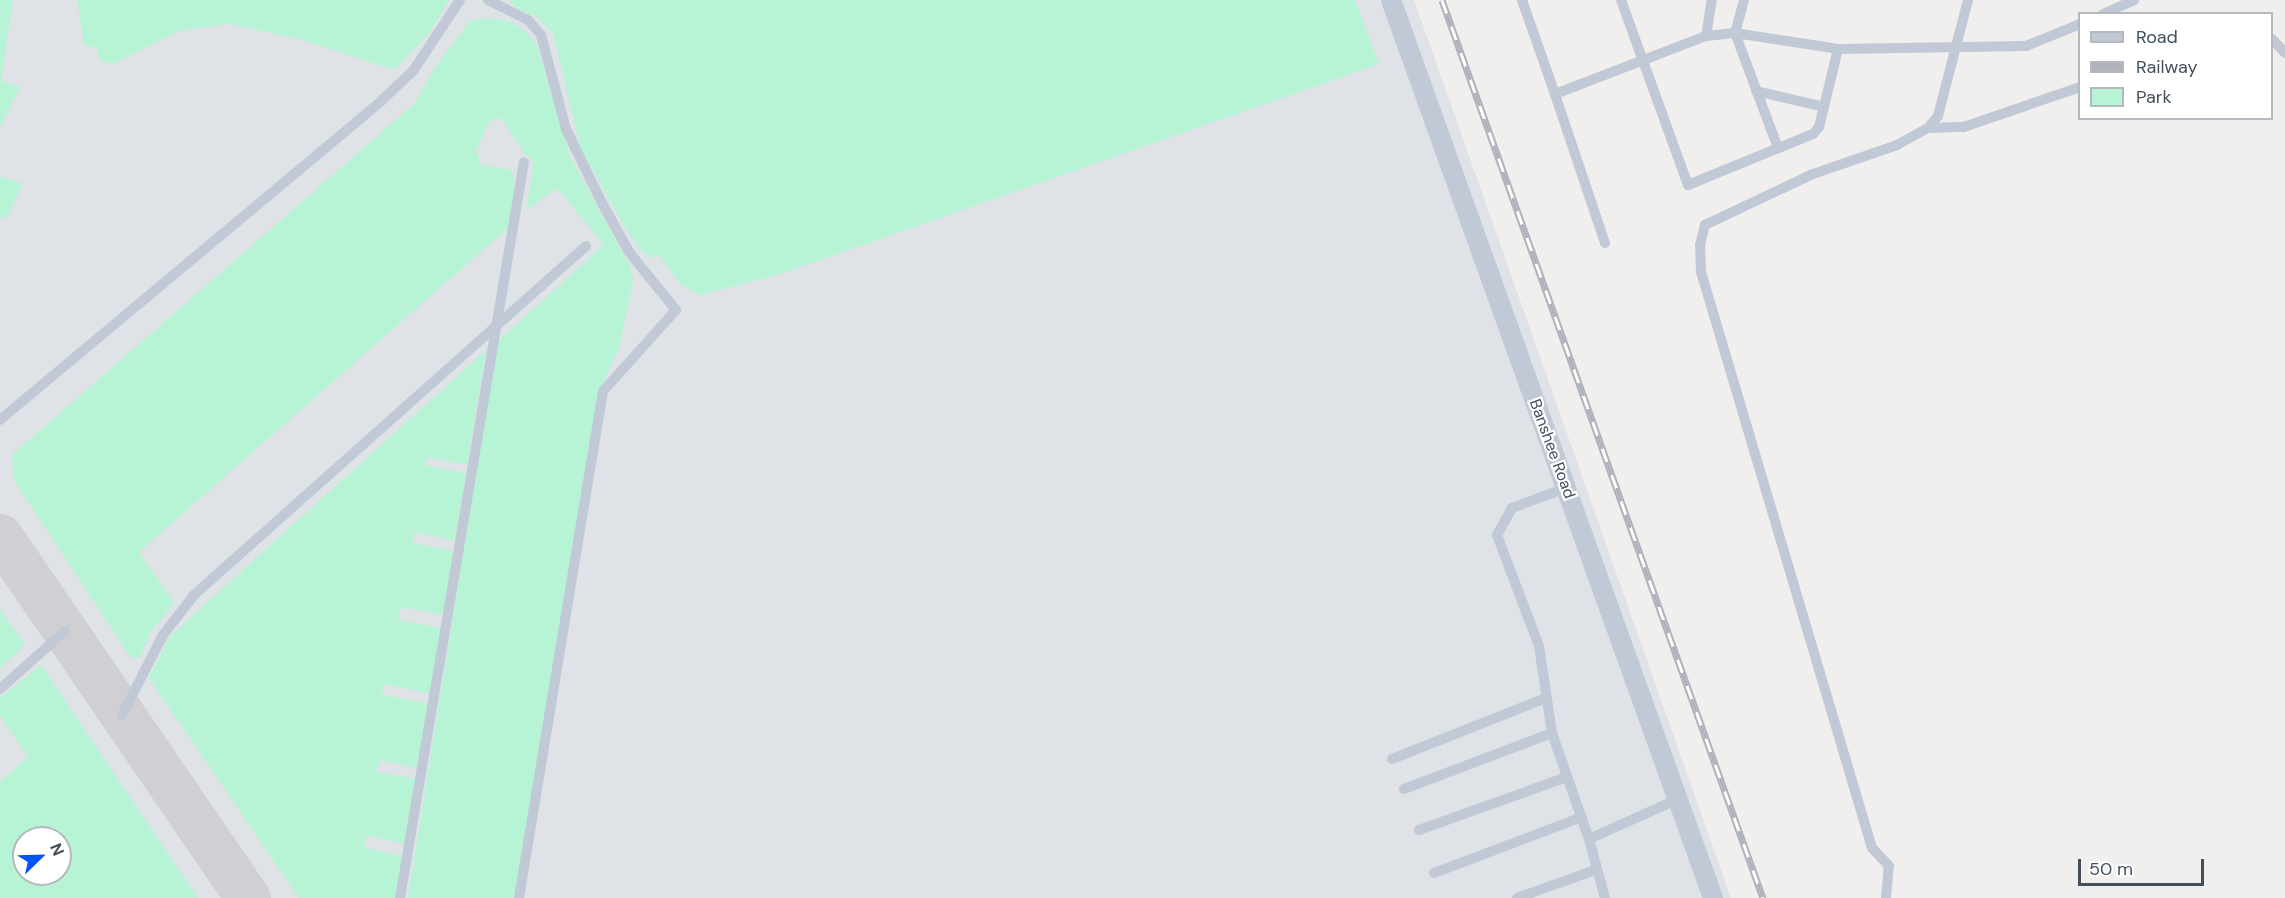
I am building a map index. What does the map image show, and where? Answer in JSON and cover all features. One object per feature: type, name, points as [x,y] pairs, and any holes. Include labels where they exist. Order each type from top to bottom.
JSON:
[{"type":"street","name":"Banshee Road","points":[[1391,0],[1713,898]]},
{"type":"lane","points":[[0,420],[381,101],[413,71],[460,0]]},
{"type":"lane","points":[[488,0],[528,20],[541,35],[566,129],[576,150],[629,252],[676,310],[603,391],[519,898]]},
{"type":"lane","points":[[1522,0],[1605,243]]},
{"type":"lane","points":[[1621,0],[1688,185],[1813,134],[1819,127],[1838,50]]},
{"type":"lane","points":[[1706,36],[1712,0]]},
{"type":"lane","points":[[1744,0],[1736,33],[1778,148]]},
{"type":"lane","points":[[1886,898],[1889,866],[1872,848],[1701,272],[1700,245],[1705,225],[1813,174],[1897,146],[1928,128],[1938,116],[1968,0]]},
{"type":"lane","points":[[2107,12],[2134,0]]},
{"type":"lane","points":[[1555,94],[1706,36],[1736,33],[1838,50],[1956,45],[2026,46],[2078,24]]},
{"type":"lane","points":[[2273,41],[2285,53]]},
{"type":"lane","points":[[1928,128],[1964,127],[2078,87]]},
{"type":"lane","points":[[1756,91],[1824,107]]},
{"type":"lane","points":[[400,898],[524,162]]},
{"type":"lane","points":[[122,715],[163,635],[194,595],[586,246]]},
{"type":"lane","points":[[1566,488],[1512,508],[1497,535],[1539,645],[1552,733],[1582,817],[1595,870],[1605,898]]},
{"type":"lane","points":[[0,689],[65,631]]},
{"type":"lane","points":[[1392,759],[1546,698]]},
{"type":"lane","points":[[1404,789],[1552,733]]},
{"type":"lane","points":[[1419,830],[1567,777]]},
{"type":"lane","points":[[1589,839],[1678,799]]},
{"type":"lane","points":[[1434,873],[1582,817]]},
{"type":"lane","points":[[1517,898],[1595,870]]},
{"type":"shaded area","points":[[0,0],[1414,0],[1731,898],[0,898]]},
{"type":"green space","points":[[0,0],[13,0],[1,81],[20,87],[0,127]]},
{"type":"green space","points":[[77,0],[449,0],[430,32],[395,70],[299,39],[229,24],[178,31],[115,63],[99,61],[98,48],[84,45]]},
{"type":"green space","points":[[509,0],[1355,0],[1379,64],[780,274],[700,295],[681,285],[659,255],[652,258],[642,252],[623,224],[580,147],[553,33],[537,17],[517,9]]},
{"type":"green space","points":[[492,18],[511,22],[526,32],[537,46],[570,157],[630,266],[633,281],[619,349],[605,378],[593,425],[515,898],[408,898],[497,342],[604,245],[557,188],[526,211],[534,160],[525,154],[500,117],[488,123],[476,151],[481,165],[512,170],[515,193],[508,228],[139,552],[174,603],[150,633],[140,657],[131,658],[13,479],[12,455],[415,103],[433,70],[471,20]]},
{"type":"green space","points":[[0,177],[23,183],[7,218],[0,217]]},
{"type":"green space","points":[[486,350],[467,465],[427,457],[424,465],[466,473],[455,541],[415,532],[412,543],[454,551],[444,615],[401,607],[398,620],[441,628],[431,694],[384,684],[382,695],[430,704],[420,769],[380,760],[377,772],[417,779],[405,844],[367,835],[364,847],[404,857],[397,898],[299,898],[149,678],[169,637]]},
{"type":"green space","points":[[0,609],[25,645],[0,668]]},
{"type":"green space","points":[[41,665],[198,898],[0,898],[0,782],[28,757],[0,716],[0,698]]},
{"type":"taxiway","points":[[0,536],[248,898]]},
{"type":"railway","points":[[1442,0],[1763,898]]}]
